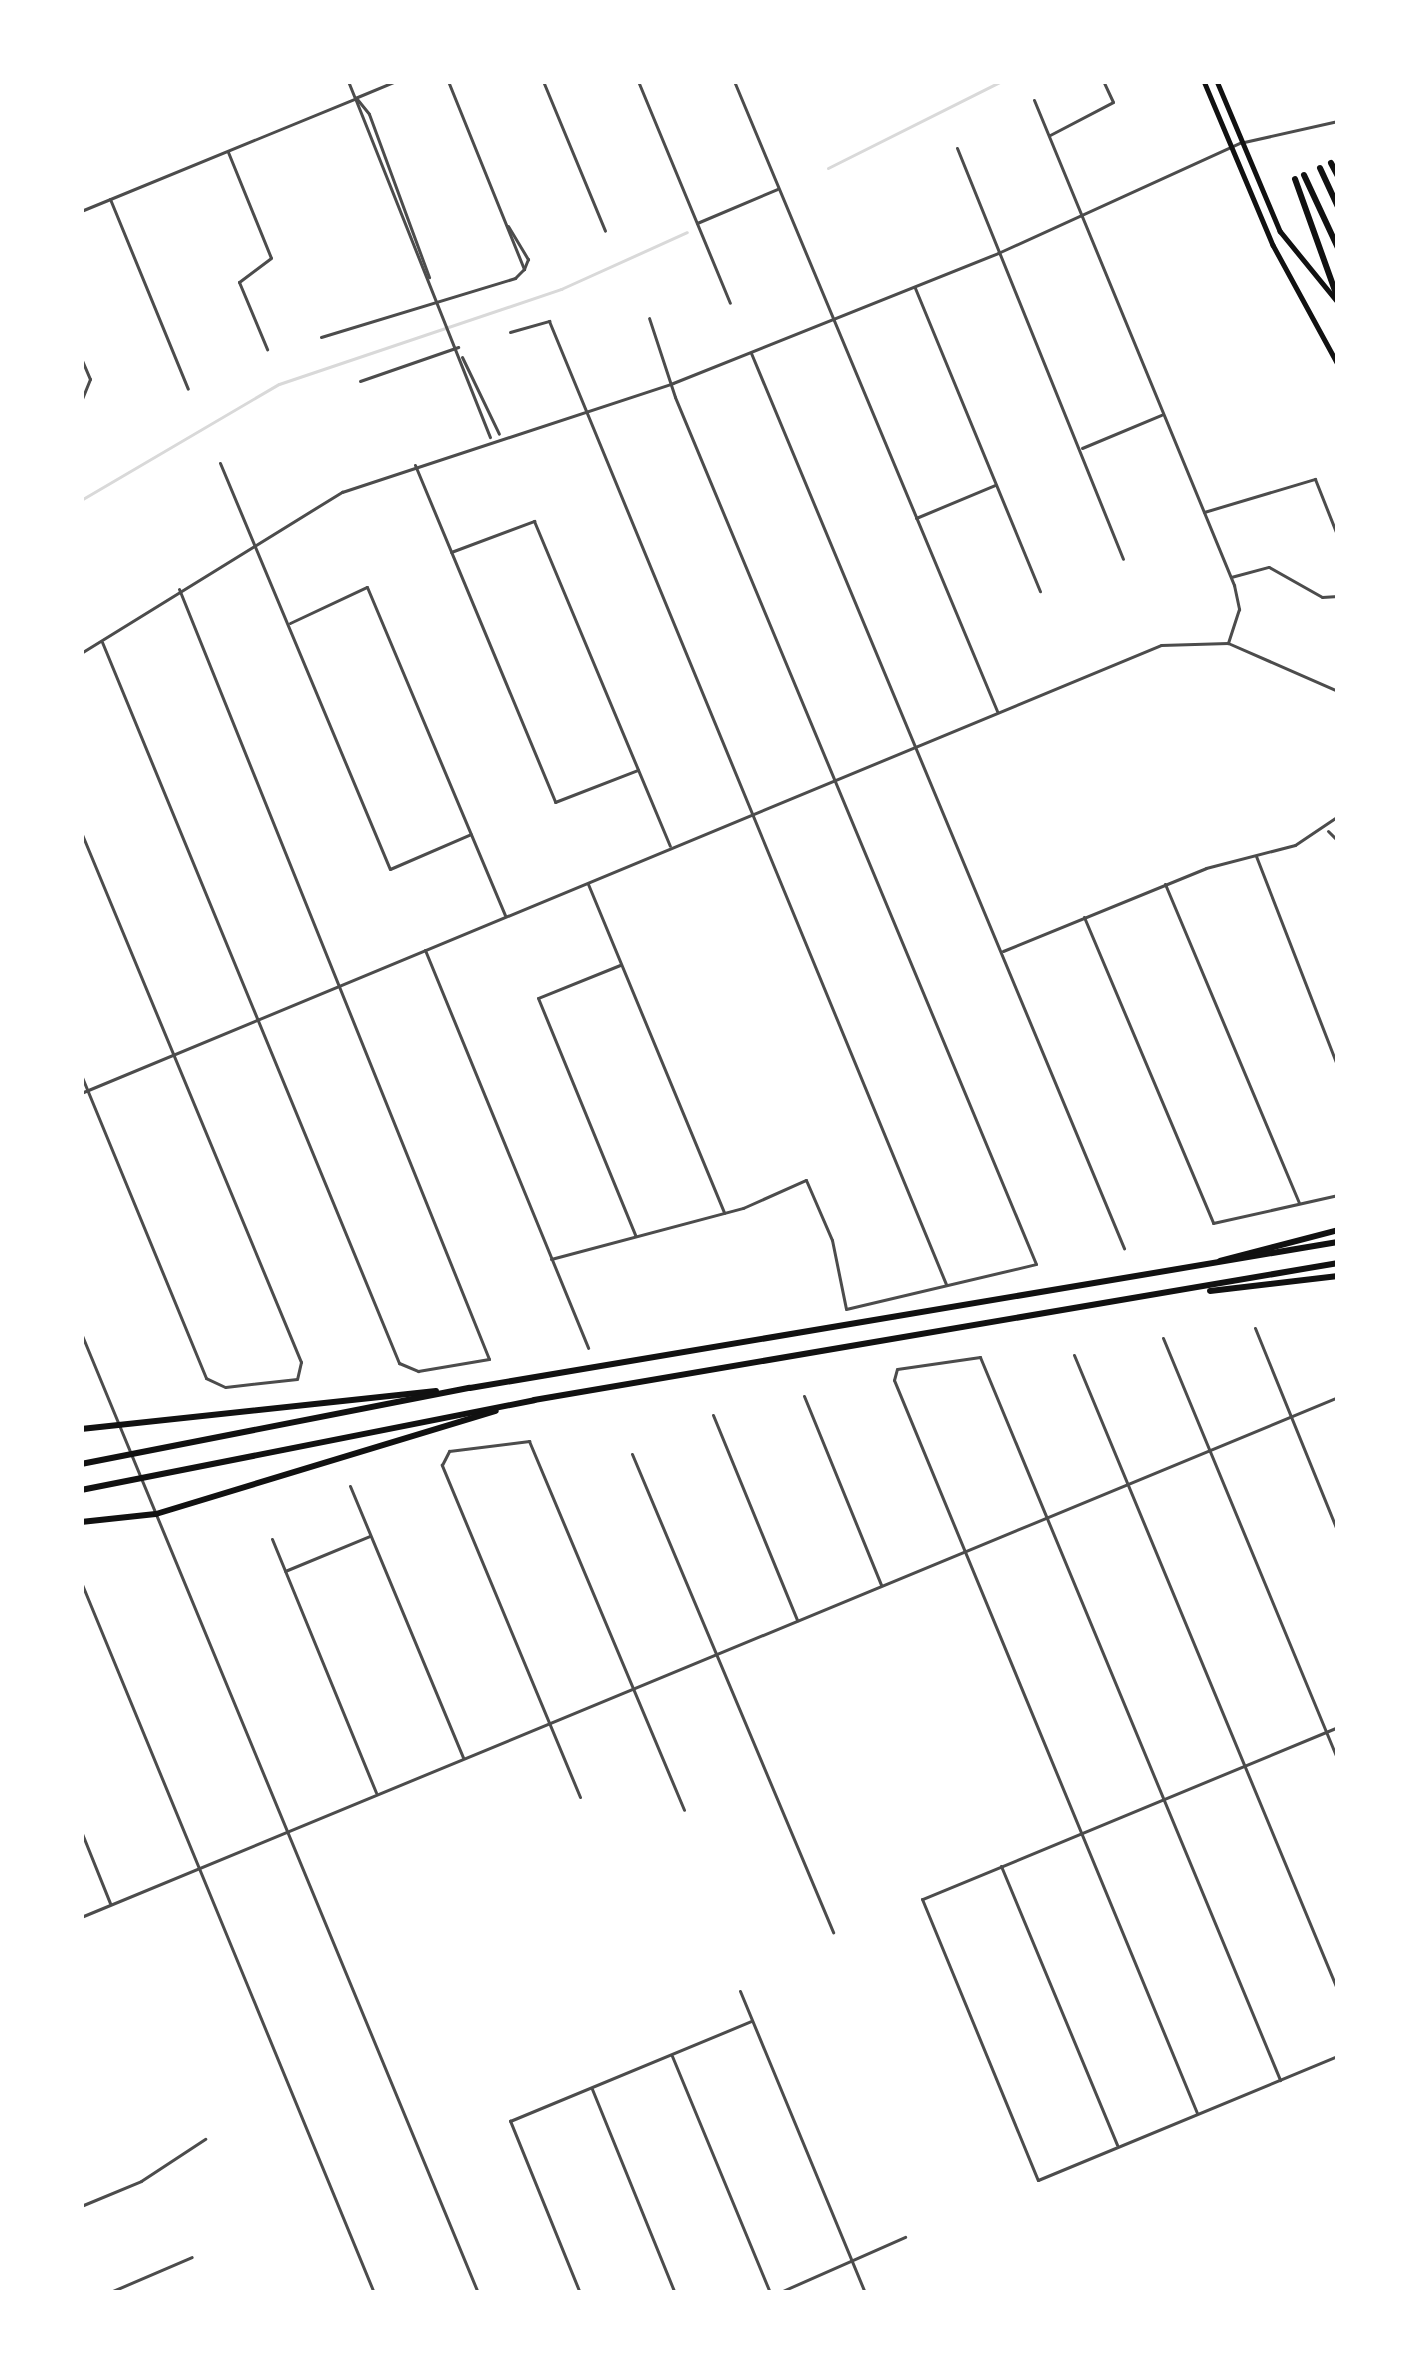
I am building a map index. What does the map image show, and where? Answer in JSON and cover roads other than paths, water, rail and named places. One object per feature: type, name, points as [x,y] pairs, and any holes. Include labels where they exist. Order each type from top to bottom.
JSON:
[{"type":"highway","points":[[1331,164],[1338,176]]},
{"type":"highway","points":[[1320,168],[1338,208]]},
{"type":"highway","points":[[1338,248],[1300,177],[1338,300]]},
{"type":"highway","points":[[1194,1270],[1338,1230]]},
{"type":"highway","points":[[81,1464],[470,1388],[1194,1270],[1338,1242]]},
{"type":"highway","points":[[81,1490],[534,1400],[1338,1263]]},
{"type":"highway","points":[[1171,1295],[1338,1276]]},
{"type":"highway","points":[[81,1429],[118,1421],[470,1388]]},
{"type":"highway","points":[[81,1522],[156,1514],[534,1400]]},
{"type":"main road","points":[[1204,81],[1231,147],[1338,364]]},
{"type":"main road","points":[[1217,81],[1280,231],[1311,275],[1338,300]]},
{"type":"street","points":[[348,81],[458,347],[500,435]]},
{"type":"street","points":[[81,212],[396,81]]},
{"type":"street","points":[[321,337],[441,306],[524,269],[528,260],[507,225],[448,81]]},
{"type":"street","points":[[543,81],[604,230]]},
{"type":"street","points":[[638,81],[730,303]]},
{"type":"street","points":[[734,81],[997,712]]},
{"type":"street","points":[[1048,136],[1113,101],[1103,81]]},
{"type":"street","points":[[356,98],[369,114],[429,278]]},
{"type":"street","points":[[1034,100],[1231,578],[1239,609],[1228,643]]},
{"type":"street","points":[[81,653],[254,541],[342,492],[500,435],[673,383],[998,253],[1242,142],[1293,125],[1338,121]]},
{"type":"street","points":[[957,148],[1123,559]]},
{"type":"street","points":[[227,151],[271,259],[239,283],[267,349]]},
{"type":"street","points":[[697,224],[778,188]]},
{"type":"street","points":[[110,199],[188,389]]},
{"type":"street","points":[[507,225],[505,236],[524,269]]},
{"type":"street","points":[[915,286],[1040,591]]},
{"type":"street","points":[[550,1259],[724,1214],[806,1180],[832,1240],[846,1309],[1036,1264],[834,780],[650,318]]},
{"type":"street","points":[[510,332],[549,321],[946,1285]]},
{"type":"street","points":[[360,381],[458,347]]},
{"type":"street","points":[[751,352],[1124,1248]]},
{"type":"street","points":[[462,356],[490,439]]},
{"type":"street","points":[[81,358],[90,380],[81,401]]},
{"type":"street","points":[[1078,450],[1163,414]]},
{"type":"street","points":[[220,463],[390,869],[471,834]]},
{"type":"street","points":[[415,465],[555,802],[638,770]]},
{"type":"street","points":[[1204,512],[1315,479],[1338,537]]},
{"type":"street","points":[[916,518],[996,484]]},
{"type":"street","points":[[451,552],[534,521],[671,848]]},
{"type":"street","points":[[1231,578],[1269,567],[1322,597],[1338,596]]},
{"type":"street","points":[[289,624],[367,587],[506,916]]},
{"type":"street","points":[[101,640],[399,1363],[418,1371],[480,1363],[490,1346],[179,589]]},
{"type":"street","points":[[84,1092],[1161,645],[1228,643],[1338,691]]},
{"type":"street","points":[[1000,952],[1166,884],[1326,830],[1338,816]]},
{"type":"street","points":[[1326,830],[1338,841]]},
{"type":"street","points":[[81,832],[301,1362],[297,1379],[225,1388],[206,1378],[81,1076]]},
{"type":"street","points":[[1256,855],[1338,1067]]},
{"type":"street","points":[[81,862],[92,858]]},
{"type":"street","points":[[588,883],[724,1214]]},
{"type":"street","points":[[1166,884],[1299,1203]]},
{"type":"street","points":[[1084,917],[1213,1223],[1338,1196]]},
{"type":"street","points":[[425,950],[588,1348]]},
{"type":"street","points":[[622,964],[538,998],[636,1236]]},
{"type":"street","points":[[1255,1328],[1338,1532]]},
{"type":"street","points":[[81,1333],[478,2293]]},
{"type":"street","points":[[1162,1338],[1338,1760]]},
{"type":"street","points":[[1075,1354],[1338,1991]]},
{"type":"street","points":[[1197,2113],[894,1374],[980,1357],[1280,2080]]},
{"type":"street","points":[[804,1396],[882,1586]]},
{"type":"street","points":[[81,1917],[1338,1397]]},
{"type":"street","points":[[713,1415],[798,1621]]},
{"type":"street","points":[[580,1797],[442,1465],[449,1451],[520,1436],[536,1456],[685,1810]]},
{"type":"street","points":[[632,1454],[833,1932]]},
{"type":"street","points":[[350,1486],[464,1758]]},
{"type":"street","points":[[285,1571],[372,1536]]},
{"type":"street","points":[[272,1539],[377,1794]]},
{"type":"street","points":[[81,1582],[374,2293]]},
{"type":"street","points":[[1338,1727],[922,1899],[1038,2180],[1338,2056]]},
{"type":"street","points":[[81,1831],[111,1904]]},
{"type":"street","points":[[1001,1866],[1118,2147]]},
{"type":"street","points":[[740,1991],[865,2293]]},
{"type":"street","points":[[580,2293],[510,2121],[752,2021]]},
{"type":"street","points":[[671,2055],[770,2293]]},
{"type":"street","points":[[591,2088],[675,2293]]},
{"type":"street","points":[[81,2206],[141,2181],[205,2139]]},
{"type":"street","points":[[778,2293],[905,2237]]},
{"type":"street","points":[[108,2293],[192,2258]]},
{"type":"waterway","points":[[828,168],[1002,81]]},
{"type":"waterway","points":[[81,500],[279,384],[561,289],[687,232]]}]
